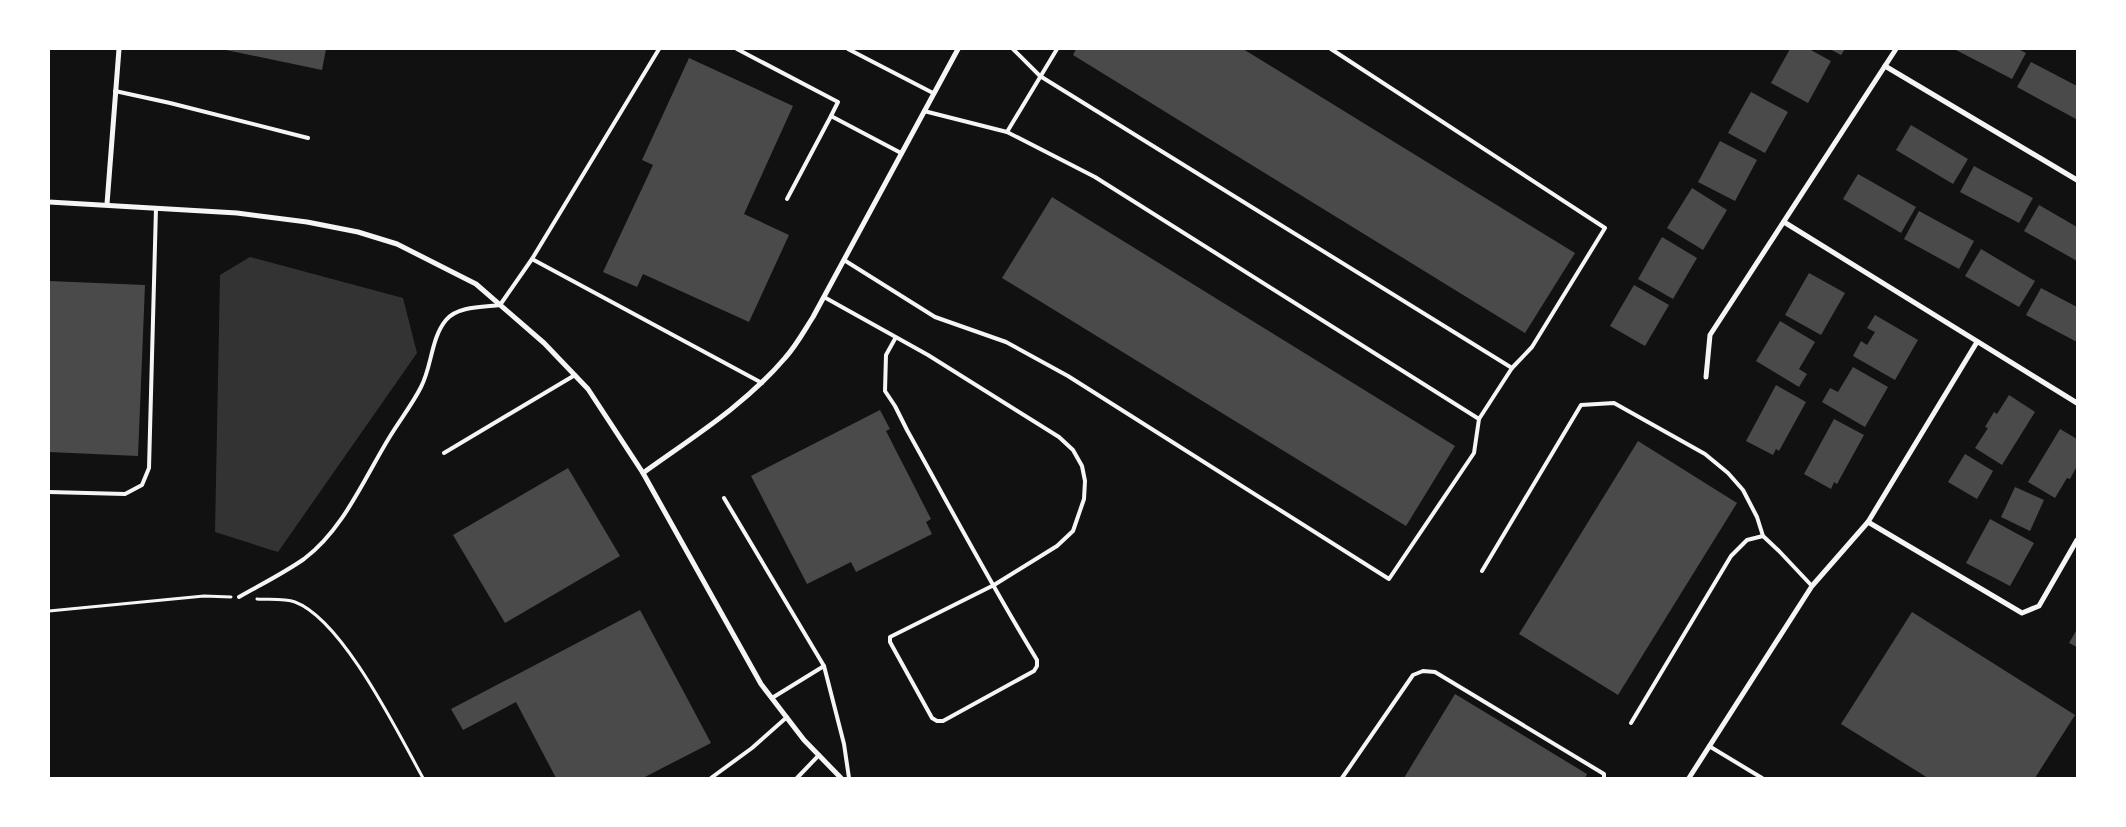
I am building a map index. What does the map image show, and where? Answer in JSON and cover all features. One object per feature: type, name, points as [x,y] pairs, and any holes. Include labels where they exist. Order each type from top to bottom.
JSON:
[{"type":"street","points":[[107,204],[119,49]]},
{"type":"street","points":[[643,472],[734,408],[762,383],[786,357],[813,317],[958,49]]},
{"type":"street","points":[[1706,377],[1710,335],[1896,49]]},
{"type":"street","points":[[1885,66],[2077,180]]},
{"type":"street","points":[[49,202],[237,213],[307,222],[358,232],[397,244],[476,284],[544,343],[588,389],[643,472],[761,684],[804,740],[841,778]]},
{"type":"street","points":[[1784,222],[2077,403]]},
{"type":"street","points":[[1689,778],[1812,586],[1868,522],[1977,342]]},
{"type":"street","points":[[1868,522],[2022,613],[2039,606],[2077,540]]},
{"type":"lane","points":[[238,597],[304,558],[327,536],[346,511],[413,402],[427,375],[438,336],[446,319],[458,311],[500,305],[532,259],[659,49]]},
{"type":"lane","points":[[737,49],[838,102],[787,199]]},
{"type":"lane","points":[[848,49],[933,93]]},
{"type":"lane","points":[[1013,49],[1040,76],[1512,368]]},
{"type":"lane","points":[[1007,132],[1057,49]]},
{"type":"lane","points":[[844,260],[935,317],[1006,342],[1068,376],[1389,579],[1474,453],[1479,419],[1512,368],[1532,347],[1605,228],[1331,49]]},
{"type":"lane","points":[[115,91],[170,102],[308,138]]},
{"type":"lane","points":[[924,112],[1007,132],[1095,177],[1479,419]]},
{"type":"lane","points":[[831,116],[901,153]]},
{"type":"lane","points":[[49,492],[125,494],[142,485],[149,468],[156,208]]},
{"type":"lane","points":[[532,259],[762,383]]},
{"type":"lane","points":[[824,297],[896,337],[928,355],[1059,437],[1073,450],[1082,466],[1085,481],[1084,499],[1073,531],[1057,546],[994,585],[890,637],[890,642],[932,718],[937,722],[1034,671],[1037,666],[1037,660],[994,585],[886,391],[886,355],[896,337]]},
{"type":"lane","points":[[444,453],[575,375]]},
{"type":"lane","points":[[1482,571],[1581,405],[1614,403],[1705,454],[1728,472],[1743,490],[1757,518],[1763,536],[1812,586]]},
{"type":"lane","points":[[724,498],[824,666],[844,744],[849,778]]},
{"type":"lane","points":[[1631,723],[1731,556],[1747,540],[1763,536]]},
{"type":"lane","points":[[772,698],[824,666]]},
{"type":"lane","points":[[1342,778],[1413,675],[1423,671],[1435,672],[1604,774],[1604,778]]},
{"type":"lane","points":[[711,778],[752,748],[787,717]]},
{"type":"lane","points":[[1709,746],[1762,778]]},
{"type":"lane","points":[[797,778],[819,755]]},
{"type":"path","points":[[49,611],[204,596],[294,602],[315,613],[353,657],[423,778]]},
{"type":"shaded area","points":[[250,257],[403,298],[417,353],[278,552],[215,532],[220,275]]},
{"type":"building","points":[[221,49],[326,49],[322,70]]},
{"type":"building","points":[[1076,49],[1243,49],[1575,253],[1525,333],[1073,55]]},
{"type":"building","points":[[1790,49],[1809,49],[1831,61],[1808,103],[1771,83]]},
{"type":"building","points":[[1830,49],[1845,49],[1841,55]]},
{"type":"building","points":[[1954,49],[2018,49],[2026,53],[2012,79]]},
{"type":"building","points":[[689,58],[793,106],[744,214],[789,235],[749,322],[643,274],[637,287],[603,272],[653,165],[642,160]]},
{"type":"building","points":[[2031,62],[2077,86],[2076,119],[2017,87]]},
{"type":"building","points":[[1751,92],[1788,112],[1765,153],[1728,133]]},
{"type":"building","points":[[1911,125],[1968,159],[1953,184],[1896,150]]},
{"type":"building","points":[[1720,141],[1757,160],[1735,201],[1698,182]]},
{"type":"building","points":[[1974,166],[2033,198],[2019,223],[1960,192]]},
{"type":"building","points":[[1858,174],[1916,207],[1901,233],[1843,199]]},
{"type":"building","points":[[1692,188],[1727,210],[1703,250],[1667,228]]},
{"type":"building","points":[[1052,197],[1455,446],[1406,526],[1002,278]]},
{"type":"building","points":[[2039,205],[2077,227],[2077,261],[2024,231]]},
{"type":"building","points":[[1919,211],[1974,241],[1959,269],[1904,239]]},
{"type":"building","points":[[1662,237],[1697,258],[1673,299],[1638,279]]},
{"type":"building","points":[[1981,249],[2035,281],[2019,307],[1965,276]]},
{"type":"building","points":[[1809,273],[1845,293],[1821,335],[1785,315]]},
{"type":"building","points":[[49,281],[145,285],[138,456],[49,452]]},
{"type":"building","points":[[1634,285],[1669,305],[1645,346],[1610,326]]},
{"type":"building","points":[[2041,288],[2077,307],[2077,342],[2026,315]]},
{"type":"building","points":[[1875,315],[1918,340],[1895,380],[1853,356],[1861,341],[1867,345],[1875,332],[1867,328]]},
{"type":"building","points":[[1780,321],[1815,342],[1799,369],[1807,374],[1799,387],[1756,361]]},
{"type":"building","points":[[1853,367],[1888,387],[1865,427],[1822,402],[1830,388],[1838,392]]},
{"type":"building","points":[[1776,385],[1806,402],[1779,451],[1776,449],[1773,455],[1746,441]]},
{"type":"building","points":[[2009,395],[2035,412],[2002,465],[1975,448],[1988,428],[1985,427],[1994,412],[1997,414]]},
{"type":"building","points":[[880,410],[890,429],[886,431],[931,519],[926,522],[932,534],[856,572],[851,562],[807,584],[751,476]]},
{"type":"building","points":[[1834,419],[1864,435],[1837,484],[1834,482],[1831,489],[1804,474]]},
{"type":"building","points":[[2060,429],[2077,439],[2077,466],[2070,479],[2067,478],[2055,498],[2028,482]]},
{"type":"building","points":[[1638,441],[1737,503],[1618,695],[1519,634]]},
{"type":"building","points":[[1965,454],[1993,471],[1977,499],[1948,482]]},
{"type":"building","points":[[568,468],[620,556],[505,623],[453,535]]},
{"type":"building","points":[[2015,487],[2044,500],[2030,531],[2001,517]]},
{"type":"building","points":[[1990,519],[2034,543],[2010,586],[1966,563]]},
{"type":"building","points":[[640,610],[711,743],[643,778],[556,778],[516,702],[463,730],[451,709]]},
{"type":"building","points":[[1912,612],[2075,715],[2035,778],[1928,778],[1841,724]]},
{"type":"building","points":[[2077,632],[2077,647],[2069,643]]},
{"type":"building","points":[[1455,694],[1587,774],[1585,778],[1404,778]]}]
